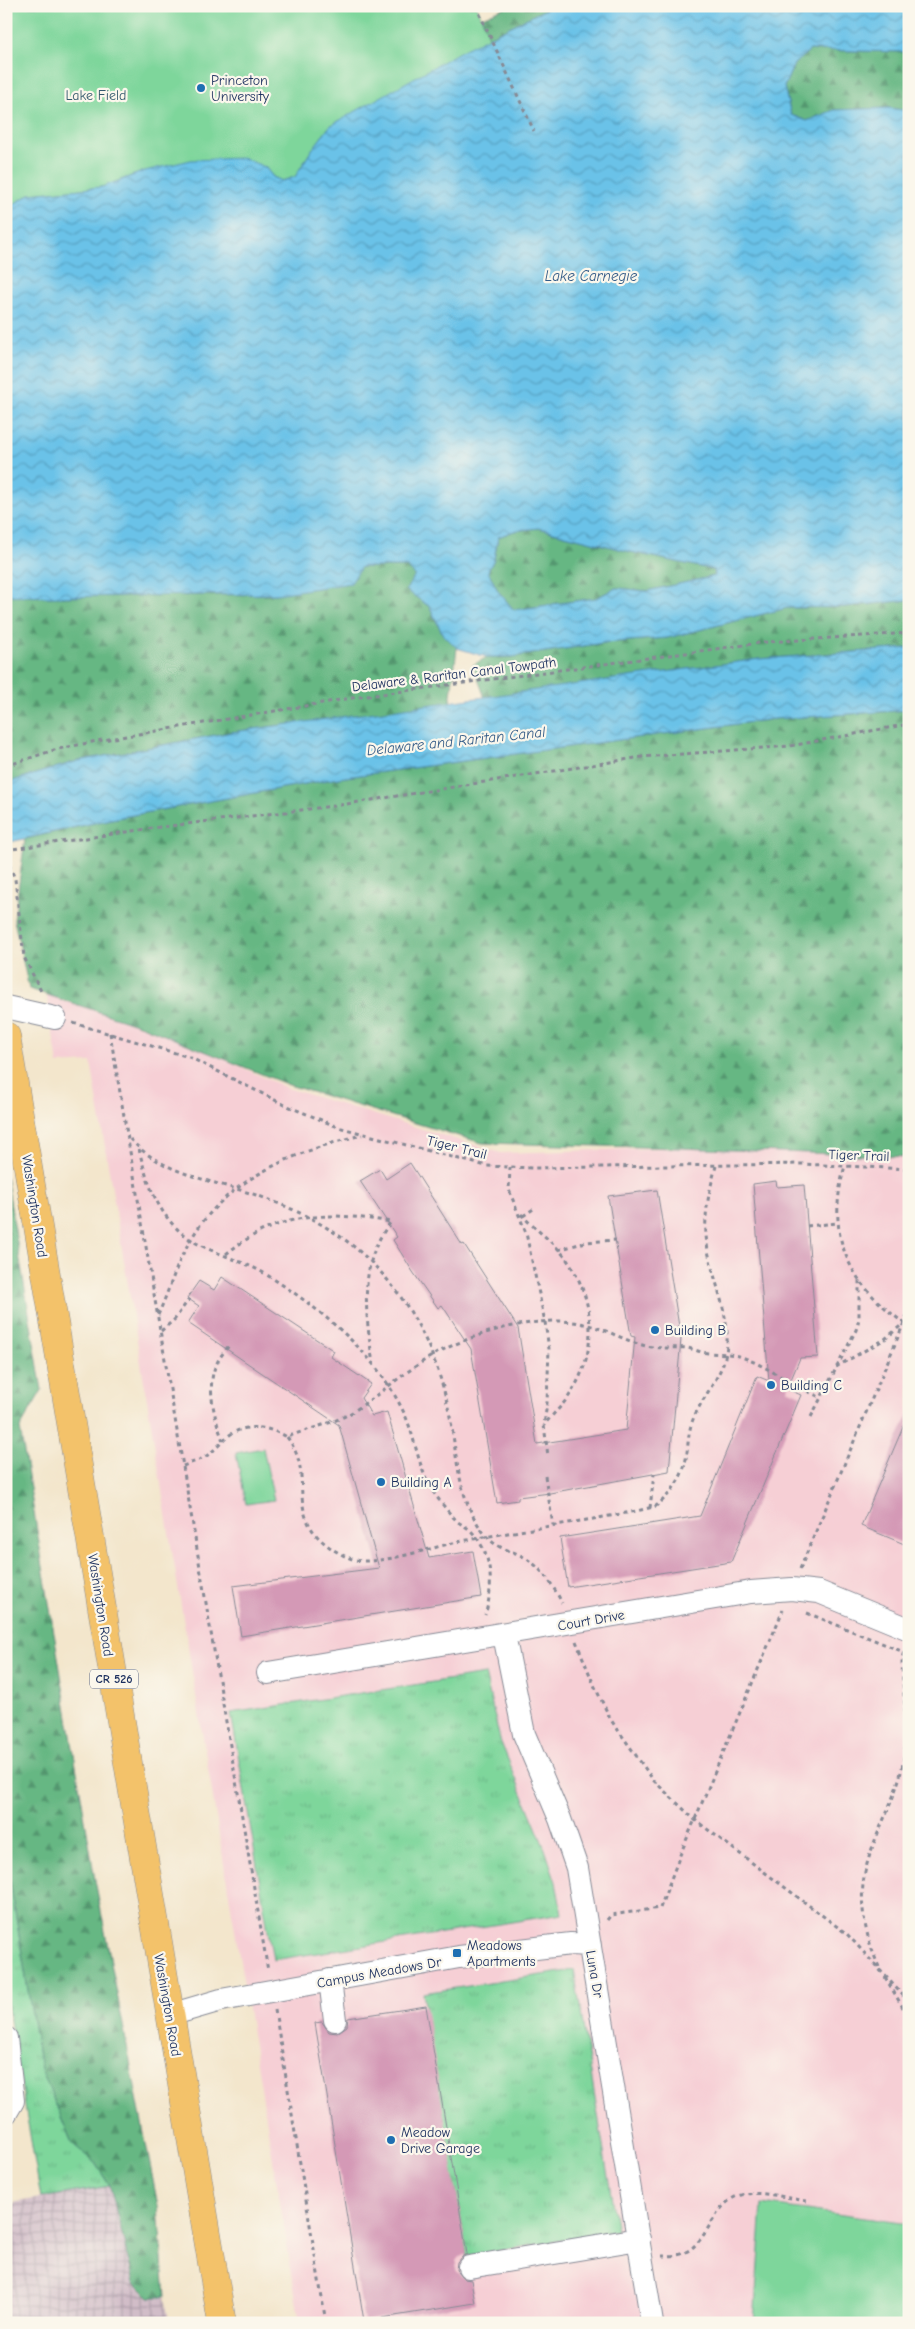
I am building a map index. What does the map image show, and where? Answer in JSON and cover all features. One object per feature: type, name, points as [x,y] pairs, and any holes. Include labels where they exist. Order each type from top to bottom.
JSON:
[{"type":"main road","name":"Washington Road","points":[[6,1036],[222,2323]]},
{"type":"street","points":[[6,1007],[55,1018]]},
{"type":"street","name":"Court Drive","points":[[268,1673],[504,1635],[751,1592],[792,1589],[819,1592],[908,1637]]},
{"type":"street","name":"Luna Dr","points":[[504,1635],[524,1734],[560,1819],[577,1868],[652,2323]]},
{"type":"street","name":"Campus Meadows Dr","points":[[170,2015],[221,2000],[458,1957],[571,1944],[590,1945]]},
{"type":"street","points":[[330,1980],[335,2020]]},
{"type":"street","points":[[6,2038],[10,2089],[14,2101],[6,2113]]},
{"type":"street","points":[[469,2267],[639,2239]]},
{"type":"path","points":[[476,6],[534,131]]},
{"type":"path","name":"Delaware & Raritan Canal Towpath","points":[[6,766],[54,750],[96,741],[352,698],[767,642],[909,634]]},
{"type":"path","points":[[6,850],[153,828],[334,806],[642,757],[790,746],[909,724]]},
{"type":"path","points":[[6,857],[15,879],[24,957],[55,1018]]},
{"type":"path","name":"Tiger Trail","points":[[55,1018],[189,1057],[285,1105],[338,1128],[486,1166],[801,1164],[909,1169]]},
{"type":"path","points":[[110,1033],[130,1139],[326,2323]]},
{"type":"path","points":[[158,1316],[190,1240],[213,1211],[236,1189],[293,1155],[363,1135]]},
{"type":"path","points":[[130,1139],[139,1149],[186,1174],[256,1195],[308,1216],[344,1240],[370,1262],[400,1295],[424,1334],[434,1355],[445,1390],[457,1466],[467,1504],[481,1529],[498,1548],[520,1556],[538,1567],[551,1582],[594,1685],[616,1728],[654,1780],[695,1820],[847,1934],[909,2002]]},
{"type":"path","points":[[183,1466],[206,1456],[235,1432],[249,1428],[276,1430],[287,1437],[298,1456],[301,1468],[301,1503],[306,1520],[316,1536],[328,1547],[359,1561],[376,1561],[488,1537],[656,1506],[669,1496],[678,1480],[685,1462],[691,1427],[700,1403],[714,1380],[726,1354],[725,1316],[710,1261],[706,1235],[707,1199],[716,1165]]},
{"type":"path","points":[[845,1166],[838,1189],[836,1210],[849,1265],[886,1308],[904,1323]]},
{"type":"path","points":[[510,1167],[509,1190],[526,1233],[549,1349],[547,1403],[544,1425],[548,1456]]},
{"type":"path","points":[[523,1216],[535,1208]]},
{"type":"path","points":[[519,1212],[558,1250],[578,1278],[587,1300],[591,1326],[584,1367],[578,1381],[569,1396],[544,1425]]},
{"type":"path","points":[[225,1254],[249,1237],[277,1225],[308,1216],[346,1215],[391,1222],[379,1236],[370,1262],[367,1281],[366,1306],[374,1365]]},
{"type":"path","points":[[807,1226],[838,1223]]},
{"type":"path","points":[[558,1250],[586,1242],[616,1240]]},
{"type":"path","points":[[811,1417],[856,1330],[859,1318],[859,1278]]},
{"type":"path","points":[[161,1331],[174,1319],[189,1299]]},
{"type":"path","points":[[609,1927],[607,1919],[611,1915],[660,1908],[695,1820],[909,1311]]},
{"type":"path","points":[[287,1437],[356,1410],[393,1382],[434,1355],[460,1343],[516,1325],[545,1322],[567,1321],[591,1326],[635,1343],[652,1347],[687,1348],[702,1353],[726,1354],[750,1360],[820,1397]]},
{"type":"path","points":[[836,1367],[878,1343],[904,1323]]},
{"type":"path","points":[[223,1441],[218,1426],[212,1381],[217,1363],[230,1344]]},
{"type":"path","points":[[650,1508],[654,1474]]},
{"type":"path","points":[[545,1476],[553,1526]]},
{"type":"path","points":[[801,1611],[909,1654]]},
{"type":"path","points":[[908,1637],[902,1658],[904,1756],[886,1817],[865,1872],[862,1902],[869,1946],[881,1971],[909,2018]]},
{"type":"path","points":[[660,2246],[663,2266]]},
{"type":"shaded area","points":[[45,986],[110,1007],[287,1088],[501,1153],[829,1143],[909,1150],[909,2323],[300,2323],[91,1062],[58,1064]]},
{"type":"shaded area","points":[[110,2186],[134,2282],[149,2297],[165,2297],[169,2323],[6,2323],[6,2204]]},
{"type":"green space","name":"Lake Field","points":[[6,6],[477,6],[489,37],[330,126],[311,151],[295,177],[282,181],[273,177],[265,167],[145,171],[102,187],[30,194],[6,209]]},
{"type":"green space","points":[[508,6],[552,6],[489,37],[482,17]]},
{"type":"green space","points":[[810,50],[909,52],[909,111],[889,108],[834,110],[807,121],[791,115],[784,87],[794,64]]},
{"type":"green space","points":[[538,528],[631,552],[714,570],[715,576],[647,591],[616,588],[596,598],[514,610],[498,591],[488,571],[494,559],[498,537],[514,531]]},
{"type":"green space","points":[[361,567],[408,567],[415,575],[406,590],[430,607],[442,633],[457,648],[450,703],[232,732],[78,761],[6,783],[6,595],[49,597],[277,594]]},
{"type":"green space","points":[[909,600],[909,648],[759,659],[485,698],[473,665],[487,657],[512,657],[603,643],[667,638],[787,608],[844,607]]},
{"type":"green space","points":[[909,710],[909,1157],[482,1143],[289,1085],[142,1026],[29,989],[14,920],[25,839],[111,819],[338,778],[774,719]]},
{"type":"green space","points":[[6,1177],[42,1390],[20,1428],[95,1880],[158,2206],[165,2297],[149,2297],[134,2282],[110,2186],[95,2163],[72,2143],[41,2069],[6,1856]]},
{"type":"green space","points":[[263,1448],[274,1500],[246,1504],[236,1453]]},
{"type":"green space","points":[[485,1674],[500,1740],[545,1849],[556,1882],[562,1914],[273,1960],[231,1713]]},
{"type":"green space","points":[[6,1856],[41,2069],[72,2143],[95,2163],[110,2186],[41,2198],[6,1997]]},
{"type":"green space","points":[[574,1970],[617,2231],[467,2256],[423,1993]]},
{"type":"green space","points":[[762,2204],[909,2224],[909,2323],[754,2323]]},
{"type":"water","name":"Lake Carnegie","points":[[552,6],[909,6],[909,52],[810,50],[794,64],[784,87],[791,115],[807,121],[834,110],[889,108],[909,111],[909,600],[844,607],[787,608],[667,638],[603,643],[512,657],[487,657],[457,648],[442,633],[430,607],[406,590],[415,575],[407,567],[361,567],[351,583],[277,594],[49,597],[6,595],[6,209],[30,194],[102,187],[145,171],[191,160],[243,158],[265,167],[273,177],[282,181],[295,177],[311,151],[330,126],[463,50]],"holes":[[[538,528],[631,552],[714,570],[715,576],[647,591],[616,588],[596,598],[514,610],[498,591],[488,571],[494,559],[498,537],[514,531]]]},
{"type":"water","name":"Delaware and Raritan Canal","points":[[909,648],[909,710],[774,719],[338,778],[111,819],[6,843],[6,783],[78,761],[232,732],[759,659]]},
{"type":"building","name":"Building B","points":[[410,1163],[518,1328],[537,1444],[626,1430],[635,1337],[631,1336],[608,1196],[657,1190],[681,1339],[669,1471],[518,1497],[518,1500],[497,1503],[471,1349],[442,1305],[438,1308],[413,1272],[393,1240],[397,1237],[360,1181],[380,1169],[386,1179]]},
{"type":"building","name":"Building C","points":[[776,1181],[777,1187],[804,1185],[818,1357],[800,1358],[787,1389],[801,1395],[731,1562],[568,1587],[560,1538],[700,1516],[757,1376],[769,1381],[753,1184]]},
{"type":"building","name":"Building A","points":[[222,1277],[334,1351],[331,1357],[371,1384],[361,1398],[372,1416],[387,1412],[429,1558],[473,1551],[481,1597],[241,1636],[233,1586],[379,1568],[339,1425],[188,1323],[199,1306],[187,1298],[199,1281],[214,1290]]},
{"type":"building","points":[[909,1413],[909,1546],[861,1526]]},
{"type":"building","name":"Meadow Drive Garage","points":[[426,2006],[467,2254],[457,2262],[456,2270],[464,2279],[471,2280],[475,2303],[364,2321],[315,2023],[322,2022],[329,2032],[337,2033],[347,2026],[348,2018]]},
{"type":"place","name":"Princeton University","points":[[201,88]]},
{"type":"place","name":"Building B","points":[[655,1330]]},
{"type":"place","name":"Building C","points":[[771,1385]]},
{"type":"place","name":"Building A","points":[[381,1482]]},
{"type":"place","name":"Meadows Apartments","points":[[457,1953]]},
{"type":"place","name":"Meadow Drive Garage","points":[[391,2140]]}]
